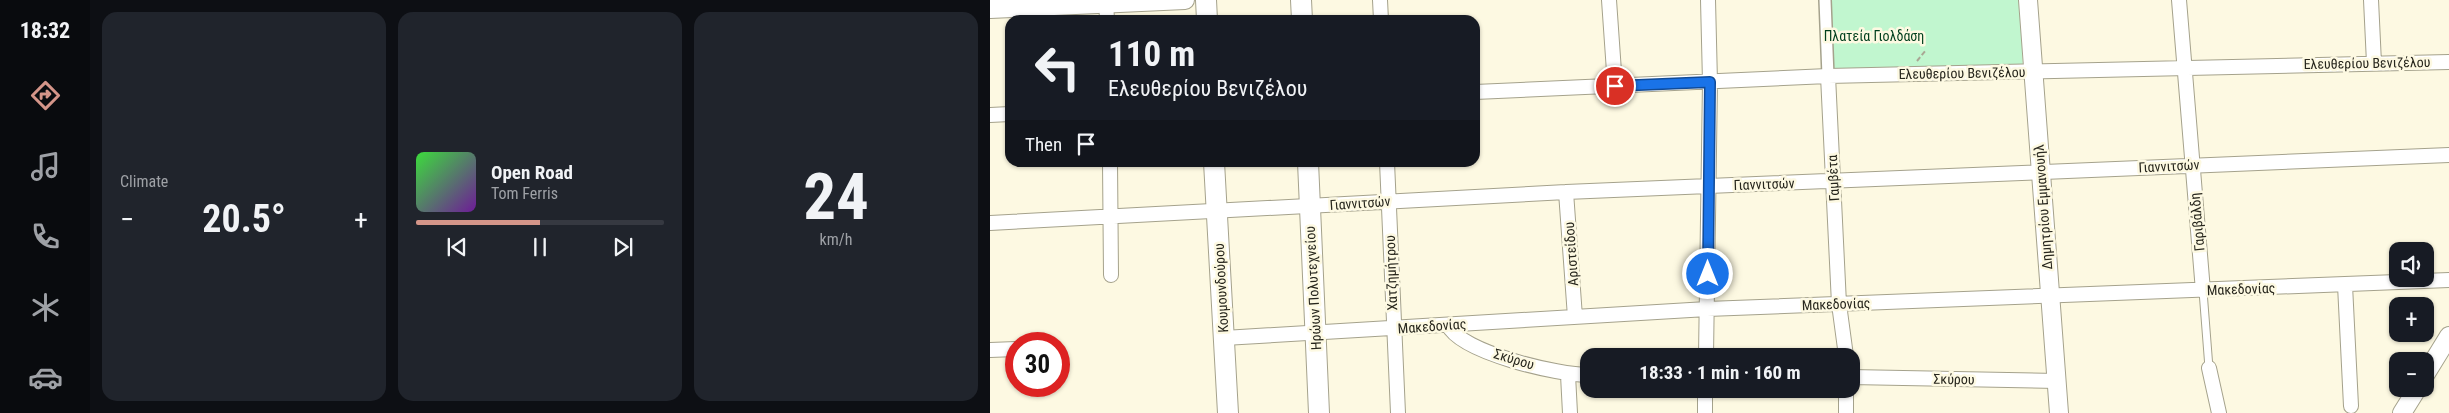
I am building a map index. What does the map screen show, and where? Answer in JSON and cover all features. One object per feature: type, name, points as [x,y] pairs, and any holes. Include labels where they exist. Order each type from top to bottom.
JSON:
[{"type":"main road","points":[[1206,0],[1207,15]]},
{"type":"main road","points":[[1301,0],[1302,15]]},
{"type":"main road","name":"Κουμουνδούρου","points":[[1214,167],[1228,413]]},
{"type":"main road","name":"Ηρώων Πολυτεχνείου","points":[[1308,167],[1319,413]]},
{"type":"street","points":[[990,9],[1106,8],[1185,0]]},
{"type":"street","points":[[1380,0],[1381,15]]},
{"type":"street","points":[[1609,0],[1615,86]]},
{"type":"street","points":[[1706,348],[1710,82],[1708,0]]},
{"type":"street","name":"Γαμβέτα","points":[[1825,0],[1839,304],[1845,348]]},
{"type":"street","name":"Δημητρίου Εμμανουήλ","points":[[2028,0],[2059,413]]},
{"type":"street","name":"Γαριβάλδη","points":[[2178,0],[2202,291]]},
{"type":"street","points":[[2371,0],[2374,63]]},
{"type":"street","name":"Ελευθερίου Βενιζέλου","points":[[1480,92],[1828,76],[2449,62]]},
{"type":"street","points":[[990,115],[1005,114]]},
{"type":"street","name":"Γιαννιτσών","points":[[990,222],[1566,192],[1833,182],[2192,164],[2449,155]]},
{"type":"street","points":[[1110,167],[1111,275]]},
{"type":"street","name":"Χατζημήτρου","points":[[1387,167],[1398,413]]},
{"type":"street","name":"Αριστείδου","points":[[1566,192],[1575,317]]},
{"type":"street","name":"Μακεδονίας","points":[[1224,338],[1707,309],[2345,286],[2449,280]]},
{"type":"street","points":[[2345,286],[2351,406]]},
{"type":"street","name":"Σκύρου","points":[[1448,325],[1451,331],[1462,339],[1500,357],[1568,375],[1580,375]]},
{"type":"street","points":[[2434,360],[2449,336]]},
{"type":"street","points":[[990,350],[1005,349]]},
{"type":"street","name":"Γαριβάλδη","points":[[2209,368],[2219,413]]},
{"type":"street","points":[[1568,375],[1570,413]]},
{"type":"street","name":"Σκύρου","points":[[1860,377],[2057,381]]},
{"type":"street","points":[[2402,413],[2412,397]]},
{"type":"street","points":[[1705,398],[1705,413]]},
{"type":"street","points":[[1846,398],[1846,413]]},
{"type":"lane","name":"Γαριβάλδη","points":[[2202,291],[2209,368]]},
{"type":"path","points":[[1923,66],[1916,61],[1926,50]]},
{"type":"green space","name":"Πλατεία Γιολδάση","points":[[1828,0],[2020,0],[2023,68],[1830,73]]},
{"type":"route","points":[[1615,86],[1710,82],[1708,274]]}]
